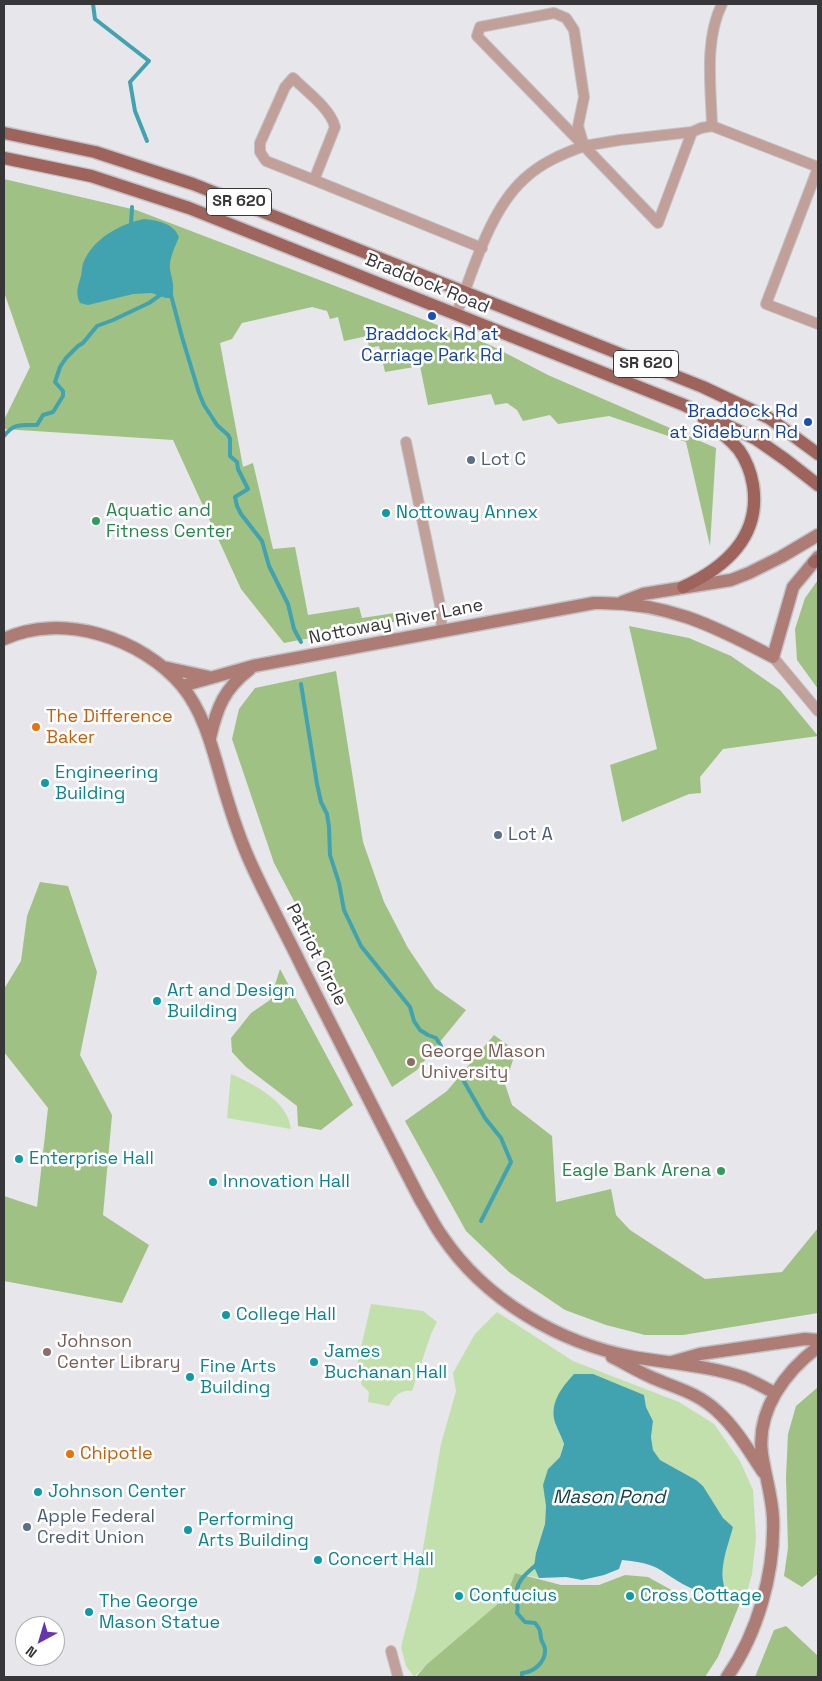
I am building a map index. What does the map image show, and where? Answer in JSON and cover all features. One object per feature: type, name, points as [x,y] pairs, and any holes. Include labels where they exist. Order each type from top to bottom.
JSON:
[{"type":"main road","name":"Braddock Road","points":[[4,133],[96,152],[193,184],[740,404],[769,418],[818,454]]},
{"type":"main road","name":"Braddock Road","points":[[4,158],[91,176],[189,208],[684,405],[756,440],[786,460],[818,486]]},
{"type":"main road","points":[[683,587],[703,578],[722,564],[739,546],[752,525],[755,500],[751,474],[739,450],[718,430],[684,405]]},
{"type":"street","points":[[712,126],[711,46],[713,29],[722,4]]},
{"type":"street","points":[[584,146],[578,126],[584,97],[583,88],[574,30],[566,18],[554,13],[480,27],[477,36],[658,223],[692,132]]},
{"type":"street","points":[[314,180],[335,127],[333,120],[326,111],[293,78],[285,87],[260,143],[260,152],[266,160],[314,180],[482,248]]},
{"type":"street","points":[[456,314],[497,214],[505,201],[525,178],[555,157],[584,146],[692,132],[712,126],[818,168],[766,304],[818,324]]},
{"type":"street","points":[[406,442],[440,605],[442,631]]},
{"type":"street","name":"Nottoway River Lane","points":[[620,603],[643,594],[731,580],[782,558],[818,535]]},
{"type":"street","points":[[817,560],[793,587],[773,657],[818,711]]},
{"type":"street","name":"Nottoway River Lane","points":[[182,686],[253,666],[577,606],[620,603],[666,610],[686,616],[731,635],[773,657]]},
{"type":"street","name":"Patriot Circle","points":[[4,639],[38,630],[70,629],[105,636],[136,649],[161,666],[182,686],[198,711],[210,738],[224,787],[248,857],[384,1130],[421,1201],[442,1236],[469,1269],[514,1307],[542,1324],[592,1346]]},
{"type":"street","points":[[161,666],[212,678]]},
{"type":"street","points":[[210,738],[223,696],[237,679],[253,666]]},
{"type":"street","points":[[669,1362],[700,1354],[805,1339],[818,1340]]},
{"type":"street","points":[[592,1346],[632,1356],[745,1378],[775,1393]]},
{"type":"street","points":[[592,1346],[654,1378],[694,1395],[716,1410],[738,1434],[767,1479]]},
{"type":"street","points":[[727,1677],[746,1644],[756,1618],[765,1587],[773,1537],[772,1504],[762,1452],[763,1428],[775,1393],[790,1371],[818,1347]]},
{"type":"street","points":[[391,1651],[398,1677]]},
{"type":"green space","points":[[4,179],[136,210],[490,345],[548,375],[716,448],[710,546],[686,442],[609,416],[558,424],[550,415],[523,421],[517,410],[507,403],[495,405],[491,394],[428,405],[420,366],[385,372],[379,346],[369,348],[367,336],[344,341],[338,317],[330,319],[327,311],[312,307],[242,323],[232,339],[220,343],[243,467],[253,463],[273,549],[295,547],[308,615],[359,607],[362,618],[408,611],[409,619],[284,643],[241,589],[173,440],[4,429],[4,420],[30,367],[4,292]]},
{"type":"green space","points":[[818,580],[818,689],[797,660],[795,629],[805,598]]},
{"type":"green space","points":[[629,626],[689,638],[731,656],[780,690],[818,736],[723,749],[700,777],[701,793],[689,794],[622,822],[610,765],[657,749]]},
{"type":"green space","points":[[336,671],[363,842],[384,902],[408,948],[435,988],[466,1010],[417,1070],[392,1087],[274,863],[232,739],[239,709],[255,688]]},
{"type":"green space","points":[[40,882],[68,886],[97,972],[80,1055],[112,1115],[103,1215],[149,1245],[122,1303],[4,1281],[4,1196],[37,1207],[48,1108],[4,1052],[4,989],[21,961],[27,916]]},
{"type":"green space","points":[[280,969],[353,1105],[321,1130],[298,1126],[297,1106],[246,1067],[232,1052],[231,1038],[251,1013],[270,1000]]},
{"type":"green space","points":[[494,1035],[516,1051],[505,1084],[512,1105],[552,1136],[556,1202],[611,1189],[616,1215],[630,1230],[705,1279],[782,1272],[818,1228],[818,1313],[683,1335],[645,1335],[606,1325],[565,1310],[509,1272],[466,1231],[405,1121],[447,1091]]},
{"type":"green space","points":[[231,1074],[260,1089],[277,1102],[289,1119],[291,1129],[227,1118]]},
{"type":"green space","points":[[371,1304],[423,1311],[437,1322],[431,1334],[412,1391],[404,1391],[398,1394],[389,1406],[368,1402],[369,1392],[361,1384],[364,1371],[357,1365]]},
{"type":"green space","points":[[497,1312],[573,1361],[679,1402],[714,1424],[740,1461],[753,1490],[756,1538],[752,1574],[745,1600],[727,1599],[723,1582],[722,1566],[733,1527],[723,1518],[703,1486],[696,1480],[660,1460],[653,1450],[651,1437],[653,1421],[646,1407],[644,1395],[555,1424],[564,1443],[560,1457],[548,1469],[544,1485],[545,1524],[536,1553],[539,1578],[515,1573],[506,1597],[414,1677],[406,1666],[401,1647],[416,1589],[441,1444],[456,1391],[453,1373],[475,1334]]},
{"type":"green space","points":[[818,1387],[818,1574],[802,1587],[784,1576],[788,1548],[786,1477],[788,1434],[796,1406]]},
{"type":"green space","points":[[515,1573],[561,1585],[599,1585],[625,1575],[648,1577],[675,1592],[699,1601],[740,1603],[718,1657],[705,1677],[416,1677],[426,1665],[506,1597]]},
{"type":"green space","points":[[786,1626],[818,1656],[818,1677],[755,1677],[774,1630]]},
{"type":"water","points":[[144,219],[165,223],[179,237],[170,261],[173,286],[172,298],[152,293],[133,294],[88,305],[80,303],[77,293],[83,263],[95,245],[118,228]]},
{"type":"water","name":"Mason Pond","points":[[574,1374],[593,1374],[644,1395],[646,1407],[653,1421],[651,1437],[653,1450],[660,1460],[696,1480],[703,1486],[723,1518],[733,1527],[723,1565],[725,1589],[719,1593],[699,1591],[653,1566],[622,1560],[619,1569],[582,1580],[566,1577],[539,1578],[534,1567],[536,1553],[545,1524],[546,1506],[543,1485],[548,1469],[560,1457],[564,1444],[554,1418],[555,1404],[560,1391]]},
{"type":"waterway","points":[[93,4],[95,19],[149,61],[130,82],[135,111],[147,141]]},
{"type":"waterway","points":[[131,225],[132,207]]},
{"type":"waterway","points":[[4,436],[15,427],[37,425],[43,415],[53,412],[63,396],[63,391],[55,382],[60,367],[66,358],[83,343],[97,326],[149,303],[163,293]]},
{"type":"waterway","points":[[171,295],[199,393],[204,405],[217,425],[228,435],[230,439],[230,456],[237,462],[238,469],[248,489],[235,497],[237,506],[262,541],[269,566],[288,604],[294,629],[301,642]]},
{"type":"waterway","points":[[301,684],[317,784],[321,802],[327,814],[330,855],[339,883],[344,910],[361,946],[410,1007],[414,1021],[420,1030],[436,1038],[441,1046]]},
{"type":"waterway","points":[[462,1078],[485,1118],[501,1138],[511,1162],[481,1221]]},
{"type":"waterway","points":[[522,1677],[522,1673],[531,1671],[538,1666],[545,1654],[545,1648],[538,1627],[535,1623],[525,1622],[517,1613],[518,1585],[525,1575],[537,1564]]},
{"type":"place","name":"Braddock Rd at Carriage Park Rd","points":[[432,316]]},
{"type":"place","name":"Braddock Rd at Sideburn Rd","points":[[808,422]]},
{"type":"place","name":"Lot C","points":[[471,460]]},
{"type":"place","name":"Nottoway Annex","points":[[386,513]]},
{"type":"place","name":"Aquatic and Fitness Center","points":[[96,521]]},
{"type":"place","name":"The Difference Baker","points":[[36,727]]},
{"type":"place","name":"Engineering Building","points":[[45,783]]},
{"type":"place","name":"Lot A","points":[[498,835]]},
{"type":"place","name":"Art and Design Building","points":[[157,1001]]},
{"type":"place","name":"George Mason University","points":[[411,1062]]},
{"type":"place","name":"Enterprise Hall","points":[[19,1159]]},
{"type":"place","name":"Eagle Bank Arena","points":[[721,1171]]},
{"type":"place","name":"Innovation Hall","points":[[213,1182]]},
{"type":"place","name":"College Hall","points":[[226,1315]]},
{"type":"place","name":"Johnson Center Library","points":[[47,1352]]},
{"type":"place","name":"James Buchanan Hall","points":[[314,1362]]},
{"type":"place","name":"Fine Arts Building","points":[[190,1377]]},
{"type":"place","name":"Chipotle","points":[[70,1454]]},
{"type":"place","name":"Johnson Center","points":[[38,1492]]},
{"type":"place","name":"Apple Federal Credit Union","points":[[27,1527]]},
{"type":"place","name":"Performing Arts Building","points":[[188,1530]]},
{"type":"place","name":"Concert Hall","points":[[318,1560]]},
{"type":"place","name":"Confucius","points":[[459,1596]]},
{"type":"place","name":"Cross Cottage","points":[[630,1596]]},
{"type":"place","name":"The George Mason Statue","points":[[89,1612]]}]
